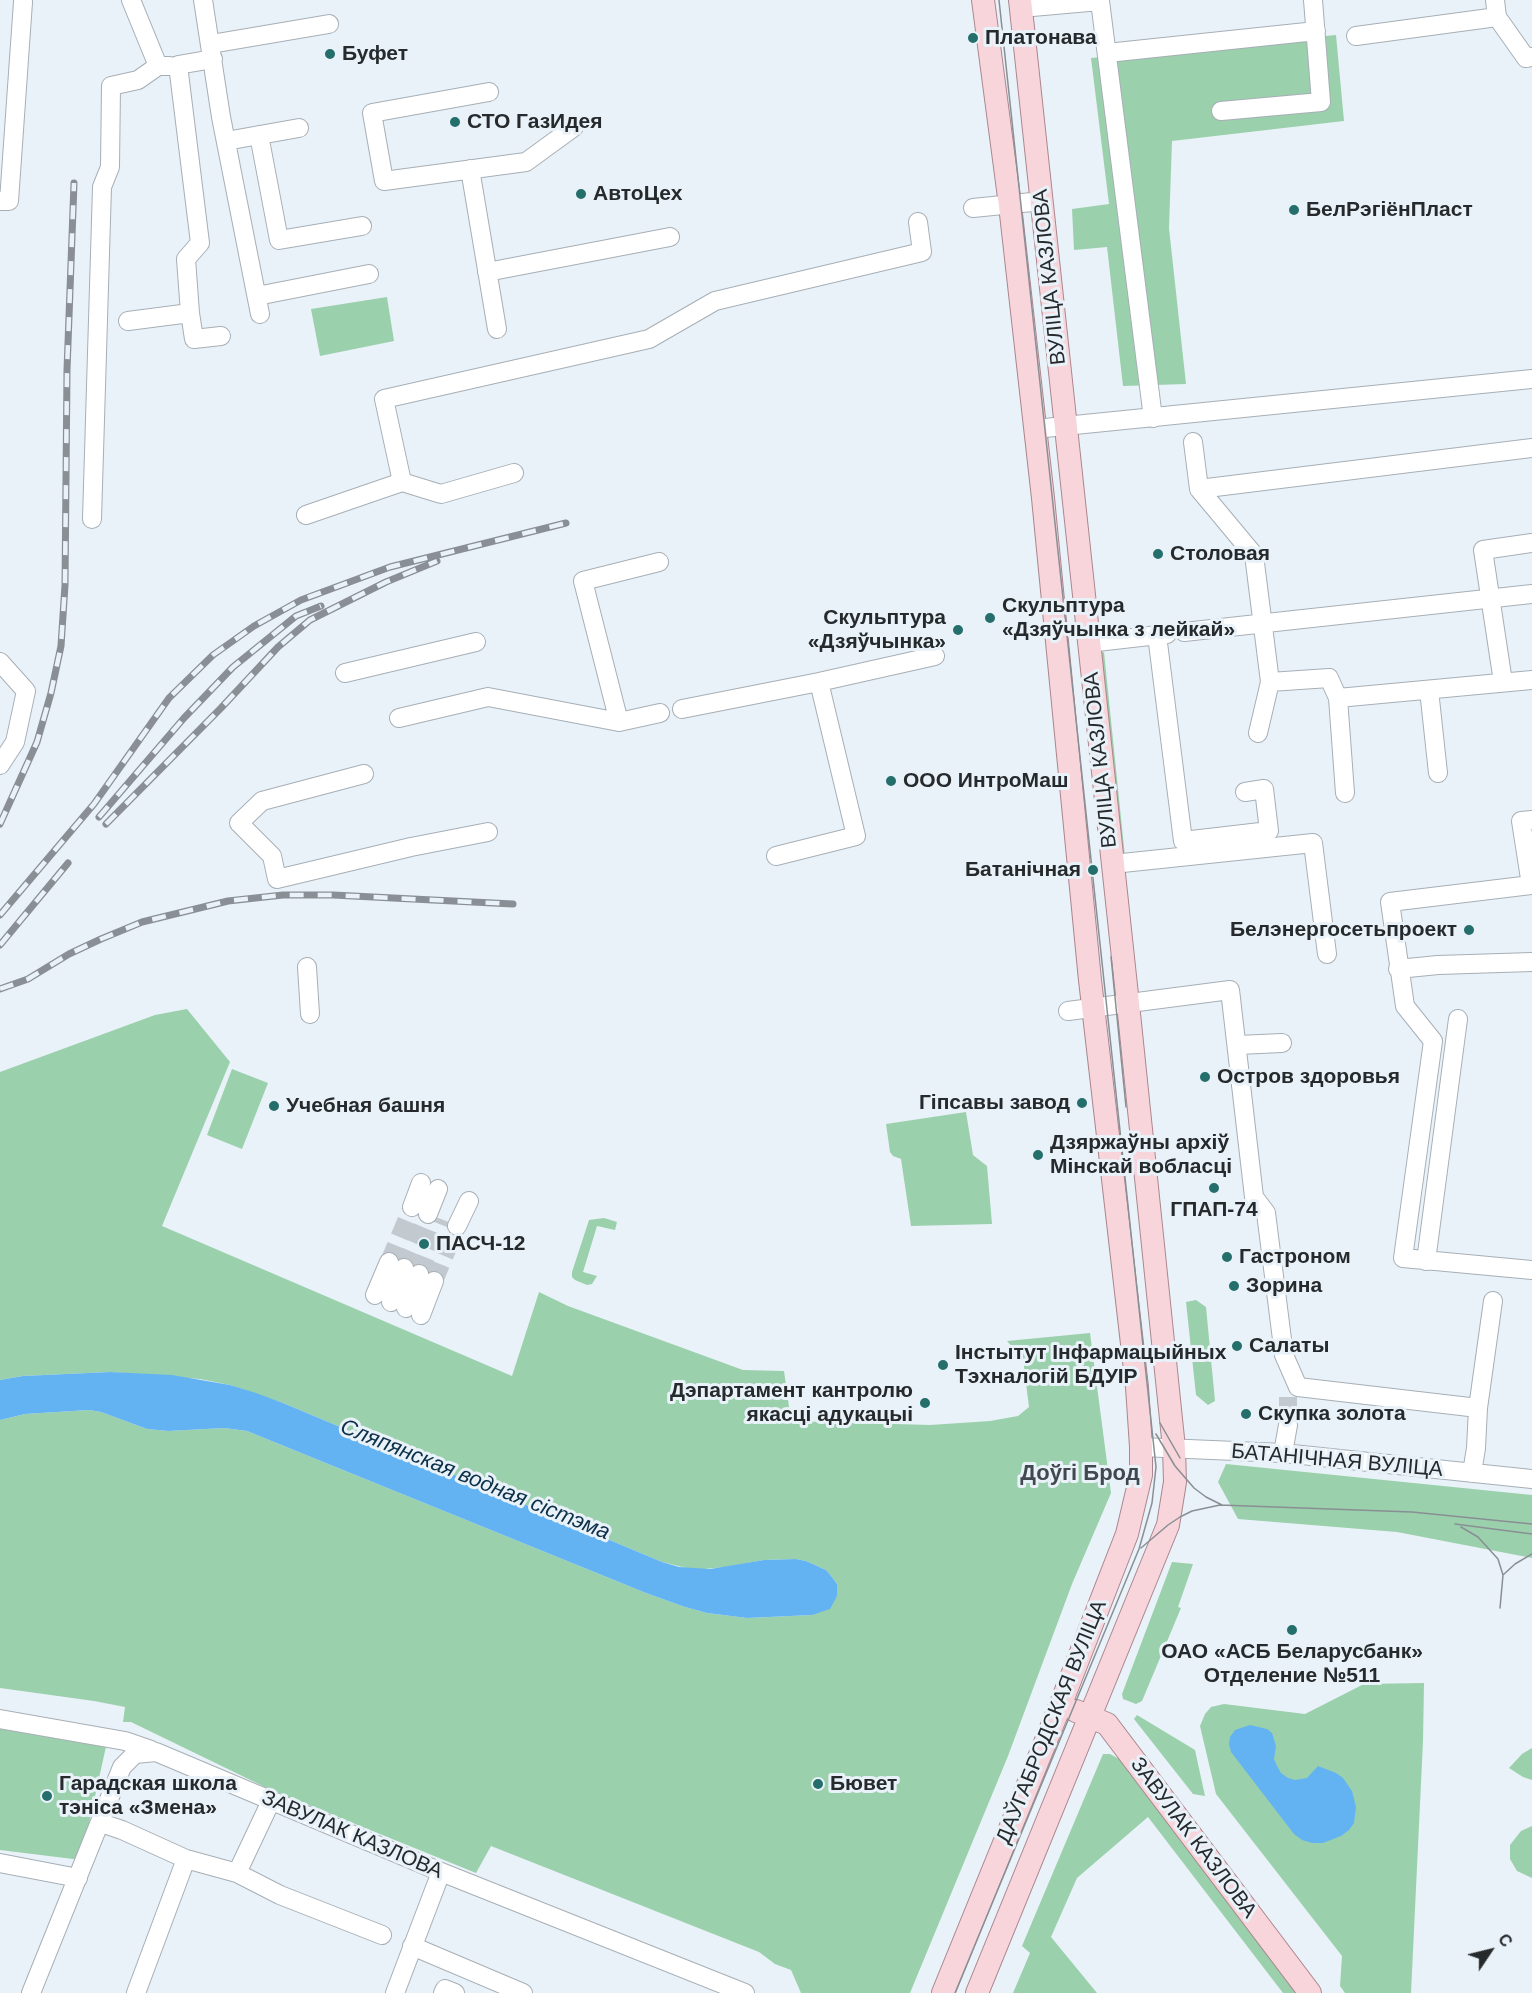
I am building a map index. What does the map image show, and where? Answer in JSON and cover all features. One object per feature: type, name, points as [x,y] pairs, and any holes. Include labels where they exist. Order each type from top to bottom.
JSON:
[{"type":"main road","name":"ВУЛІЦА КАЗЛОВА","points":[[983,0],[1010,205],[1035,429],[1093,1008],[1136,1378],[1141,1447]]},
{"type":"main road","name":"ВУЛІЦА КАЗЛОВА","points":[[1020,4],[1067,427],[1174,1448]]},
{"type":"main road","name":"ДАЎГАБРОДСКАЯ ВУЛІЦА","points":[[943,1993],[1060,1706],[1127,1534],[1141,1475],[1141,1447]]},
{"type":"main road","name":"ДАЎГАБРОДСКАЯ ВУЛІЦА","points":[[978,1993],[1167,1525],[1175,1482],[1174,1448]]},
{"type":"main road","name":"ЗАВУЛАК КАЗЛОВА","points":[[1060,1706],[1107,1724],[1310,1993]]},
{"type":"street","points":[[131,0],[158,66]]},
{"type":"street","points":[[203,0],[226,141],[259,304],[369,274]]},
{"type":"street","points":[[1020,4],[1100,0],[1153,418]]},
{"type":"street","points":[[1221,111],[1321,102],[1313,0]]},
{"type":"street","points":[[0,201],[9,201],[9,87],[23,2]]},
{"type":"street","points":[[1356,36],[1496,9],[1526,57],[1532,57]]},
{"type":"street","points":[[92,519],[102,187],[110,167],[111,86],[138,81],[158,66],[178,65],[212,51],[329,24]]},
{"type":"street","points":[[1107,52],[1316,31]]},
{"type":"street","points":[[178,65],[200,243],[186,259],[194,339],[221,336]]},
{"type":"street","points":[[489,92],[372,113],[384,181],[526,162],[574,127]]},
{"type":"street","points":[[226,141],[298,128]]},
{"type":"street","points":[[259,135],[279,240],[362,226]]},
{"type":"street","points":[[470,169],[497,329]]},
{"type":"street","points":[[973,208],[1042,201]]},
{"type":"street","points":[[402,482],[384,399],[649,339],[715,301],[922,252],[918,222]]},
{"type":"street","points":[[488,272],[670,237]]},
{"type":"street","points":[[128,321],[190,313]]},
{"type":"street","points":[[1035,429],[1532,379]]},
{"type":"street","points":[[1193,442],[1199,489],[1254,555],[1270,682],[1258,733]]},
{"type":"street","points":[[1199,489],[1532,448]]},
{"type":"street","points":[[306,515],[402,482],[441,494],[514,473]]},
{"type":"street","points":[[1503,682],[1483,550],[1532,543]]},
{"type":"street","points":[[619,722],[583,581],[659,562]]},
{"type":"street","points":[[1088,642],[1532,594]]},
{"type":"street","points":[[1157,635],[1183,841],[1269,831],[1264,789],[1245,792]]},
{"type":"street","points":[[345,673],[476,642]]},
{"type":"street","points":[[682,709],[935,656]]},
{"type":"street","points":[[0,662],[26,691],[15,742],[0,765]]},
{"type":"street","points":[[1270,682],[1329,678],[1338,698],[1345,793]]},
{"type":"street","points":[[1338,698],[1532,680]]},
{"type":"street","points":[[776,856],[856,836],[819,682]]},
{"type":"street","points":[[1429,690],[1438,773]]},
{"type":"street","points":[[399,718],[488,697],[619,722],[660,713]]},
{"type":"street","points":[[364,774],[262,801],[238,823],[272,856],[277,879],[411,847],[488,832]]},
{"type":"street","points":[[1532,820],[1521,821],[1531,885],[1390,902],[1405,1006],[1433,1041],[1403,1258],[1532,1270]]},
{"type":"street","points":[[1113,864],[1312,843],[1328,954]]},
{"type":"street","points":[[1398,969],[1438,965],[1532,962]]},
{"type":"street","points":[[307,967],[310,1014]]},
{"type":"street","points":[[1068,1011],[1230,990],[1254,1197],[1266,1213],[1284,1355],[1293,1392],[1478,1408]]},
{"type":"street","points":[[1426,1261],[1458,1019]]},
{"type":"street","points":[[1238,1045],[1281,1043]]},
{"type":"street","points":[[420,1211],[429,1186]]},
{"type":"street","points":[[457,1226],[469,1201]]},
{"type":"street","points":[[398,1305],[412,1271],[398,1305]]},
{"type":"street","points":[[1472,1473],[1492,1301]]},
{"type":"street","points":[[1283,1453],[1288,1425]]},
{"type":"street","name":"БАТАНІЧНАЯ ВУЛІЦА","points":[[1141,1447],[1283,1453],[1532,1479]]},
{"type":"street","name":"ЗАВУЛАК КАЗЛОВА","points":[[0,1719],[125,1741],[156,1752],[441,1872],[745,1993]]},
{"type":"street","points":[[31,1993],[122,1767],[135,1754],[156,1752]]},
{"type":"street","points":[[237,1874],[271,1801]]},
{"type":"street","points":[[101,1823],[186,1858],[237,1874],[280,1895],[382,1935]]},
{"type":"street","points":[[136,1993],[186,1858]]},
{"type":"street","points":[[0,1863],[78,1878]]},
{"type":"street","points":[[395,1993],[441,1872]]},
{"type":"street","points":[[412,1946],[523,1993]]},
{"type":"street","points":[[443,1993],[445,1989],[455,1993]]},
{"type":"green space","points":[[1336,35],[1344,121],[1172,141],[1169,228],[1186,384],[1123,386],[1107,247],[1074,250],[1072,209],[1109,204],[1091,58]]},
{"type":"green space","points":[[387,297],[394,341],[320,356],[311,309]]},
{"type":"green space","points":[[1104,652],[1125,857],[1118,857],[1100,653]]},
{"type":"green space","points":[[187,1009],[230,1062],[162,1226],[512,1376],[539,1292],[568,1306],[743,1370],[784,1371],[791,1421],[930,1425],[990,1421],[1018,1416],[1029,1407],[1023,1359],[1007,1341],[1090,1333],[1111,1493],[1072,1584],[1008,1756],[910,1993],[801,1993],[791,1970],[775,1964],[759,1952],[491,1846],[476,1873],[269,1789],[131,1722],[123,1722],[125,1707],[0,1688],[0,1420],[25,1414],[89,1410],[101,1412],[147,1429],[168,1431],[224,1428],[247,1431],[646,1593],[707,1613],[747,1618],[812,1615],[837,1596],[837,1584],[826,1570],[796,1559],[764,1560],[694,1570],[662,1562],[283,1403],[230,1385],[200,1379],[110,1372],[23,1376],[0,1380],[0,1072],[155,1015]]},
{"type":"green space","points":[[232,1069],[268,1083],[242,1149],[207,1135]]},
{"type":"green space","points":[[966,1112],[973,1155],[987,1166],[992,1224],[911,1226],[901,1159],[890,1152],[886,1124]]},
{"type":"green space","points":[[604,1218],[617,1222],[615,1230],[597,1226],[583,1272],[597,1276],[592,1284],[587,1285],[575,1280],[572,1272],[589,1220]]},
{"type":"green space","points":[[1196,1300],[1206,1307],[1215,1401],[1208,1405],[1196,1395],[1186,1302]]},
{"type":"green space","points":[[1226,1464],[1532,1495],[1532,1558],[1397,1532],[1238,1519],[1218,1482]]},
{"type":"green space","points":[[1172,1562],[1193,1564],[1178,1607],[1181,1608],[1142,1701],[1136,1704],[1123,1699],[1122,1694]]},
{"type":"green space","points":[[1424,1683],[1411,1993],[1345,1993],[1340,1986],[1342,1956],[1216,1794],[1200,1726],[1211,1707],[1224,1704],[1305,1714],[1364,1684]]},
{"type":"green space","points":[[1137,1715],[1195,1750],[1205,1796],[1193,1794],[1134,1719]]},
{"type":"green space","name":"Гарадская школа тэніса «Змена»","points":[[0,1723],[107,1742],[81,1860],[0,1850]]},
{"type":"green space","points":[[1532,1748],[1532,1780],[1509,1768],[1522,1754]]},
{"type":"green space","points":[[1103,1754],[1110,1754],[1121,1760],[1297,1993],[1283,1993],[1148,1817],[1077,1878],[1051,1937],[1097,1993],[1013,1993],[1030,1953],[1022,1946]]},
{"type":"green space","points":[[1532,1826],[1532,1878],[1517,1871],[1510,1859],[1510,1845],[1521,1831]]},
{"type":"water","points":[[110,1372],[172,1375],[230,1385],[256,1393],[662,1562],[679,1567],[710,1569],[764,1560],[806,1561],[826,1570],[837,1584],[837,1596],[830,1609],[812,1615],[747,1618],[707,1613],[646,1593],[247,1431],[224,1428],[168,1431],[147,1429],[101,1412],[89,1410],[25,1414],[0,1420],[0,1380],[23,1376]]},
{"type":"water","points":[[1250,1725],[1267,1729],[1272,1733],[1276,1746],[1274,1759],[1281,1773],[1288,1778],[1295,1780],[1307,1778],[1318,1766],[1343,1778],[1352,1791],[1356,1807],[1354,1823],[1349,1830],[1323,1843],[1302,1840],[1294,1834],[1231,1752],[1230,1737],[1235,1730]]},
{"type":"tunnel","points":[[389,1262],[412,1207]]},
{"type":"tunnel","points":[[404,1268],[428,1214]]},
{"type":"tunnel","points":[[419,1274],[441,1219]]},
{"type":"tunnel","points":[[434,1281],[457,1226]]},
{"type":"tunnel","points":[[1288,1397],[1288,1425]]},
{"type":"tram line","points":[[955,1993],[1139,1549],[1152,1503],[1156,1467],[999,0]]},
{"type":"tram line","points":[[1111,957],[1126,1107]]},
{"type":"tram line","points":[[1160,1423],[1180,1458]]},
{"type":"tram line","points":[[1156,1434],[1175,1466],[1194,1488],[1222,1505]]},
{"type":"tram line","points":[[1141,1548],[1180,1517],[1192,1511],[1220,1505],[1412,1512],[1532,1524]]},
{"type":"tram line","points":[[1455,1524],[1532,1534]]},
{"type":"tram line","points":[[1461,1527],[1478,1537],[1498,1559],[1503,1575],[1500,1608]]},
{"type":"tram line","points":[[1503,1575],[1515,1564],[1532,1554]]},
{"type":"railway","points":[[0,824],[37,742],[61,646],[65,585],[67,370],[74,183]]},
{"type":"railway","points":[[0,915],[94,804],[169,698],[213,655],[254,626],[301,600],[390,567],[566,523]]},
{"type":"railway","points":[[106,824],[278,647],[310,620],[386,582],[437,561]]},
{"type":"railway","points":[[99,817],[184,718],[233,667],[296,616],[321,606]]},
{"type":"railway","points":[[0,945],[68,863]]},
{"type":"railway","points":[[0,989],[28,979],[69,954],[142,922],[228,901],[283,895],[333,895],[513,904]]},
{"type":"place","name":"Платонава","points":[[973,38]]},
{"type":"place","name":"Буфет","points":[[330,54]]},
{"type":"place","name":"СТО ГазИдея","points":[[455,122]]},
{"type":"place","name":"АвтоЦех","points":[[581,194]]},
{"type":"place","name":"БелРэгіёнПласт","points":[[1294,210]]},
{"type":"place","name":"Столовая","points":[[1158,554]]},
{"type":"place","name":"Скульптура «Дзяўчынка з лейкай»","points":[[990,618]]},
{"type":"place","name":"Скульптура «Дзяўчынка»","points":[[958,630]]},
{"type":"place","name":"ООО ИнтроМаш","points":[[891,781]]},
{"type":"place","name":"Батанічная","points":[[1093,870]]},
{"type":"place","name":"Белэнергосетьпроект","points":[[1469,930]]},
{"type":"place","name":"Остров здоровья","points":[[1205,1077]]},
{"type":"place","name":"Гіпсавы завод","points":[[1082,1103]]},
{"type":"place","name":"Учебная башня","points":[[274,1106]]},
{"type":"place","name":"Дзяржаўны архіў Мінскай вобласці","points":[[1038,1155]]},
{"type":"place","name":"ГПАП-74","points":[[1214,1188]]},
{"type":"place","name":"ПАСЧ-12","points":[[424,1244]]},
{"type":"place","name":"Гастроном","points":[[1227,1257]]},
{"type":"place","name":"Зорина","points":[[1234,1286]]},
{"type":"place","name":"Салаты","points":[[1237,1346]]},
{"type":"place","name":"Інстытут Інфармацыйных Тэхналогій БДУІР","points":[[943,1365]]},
{"type":"place","name":"Дэпартамент кантролю якасці адукацыі","points":[[925,1403]]},
{"type":"place","name":"Скупка золота","points":[[1246,1414]]},
{"type":"place","name":"ОАО «АСБ Беларусбанк» Отделение №511","points":[[1292,1630]]},
{"type":"place","name":"Бювет","points":[[818,1784]]},
{"type":"place","name":"Гарадская школа тэніса «Змена»","points":[[47,1796]]},
{"type":"district","name":"Доўгі Брод","points":[[1080,1474]]},
{"type":"water label","name":"Сляпянская водная сістэма","points":[[475,1480]]}]
